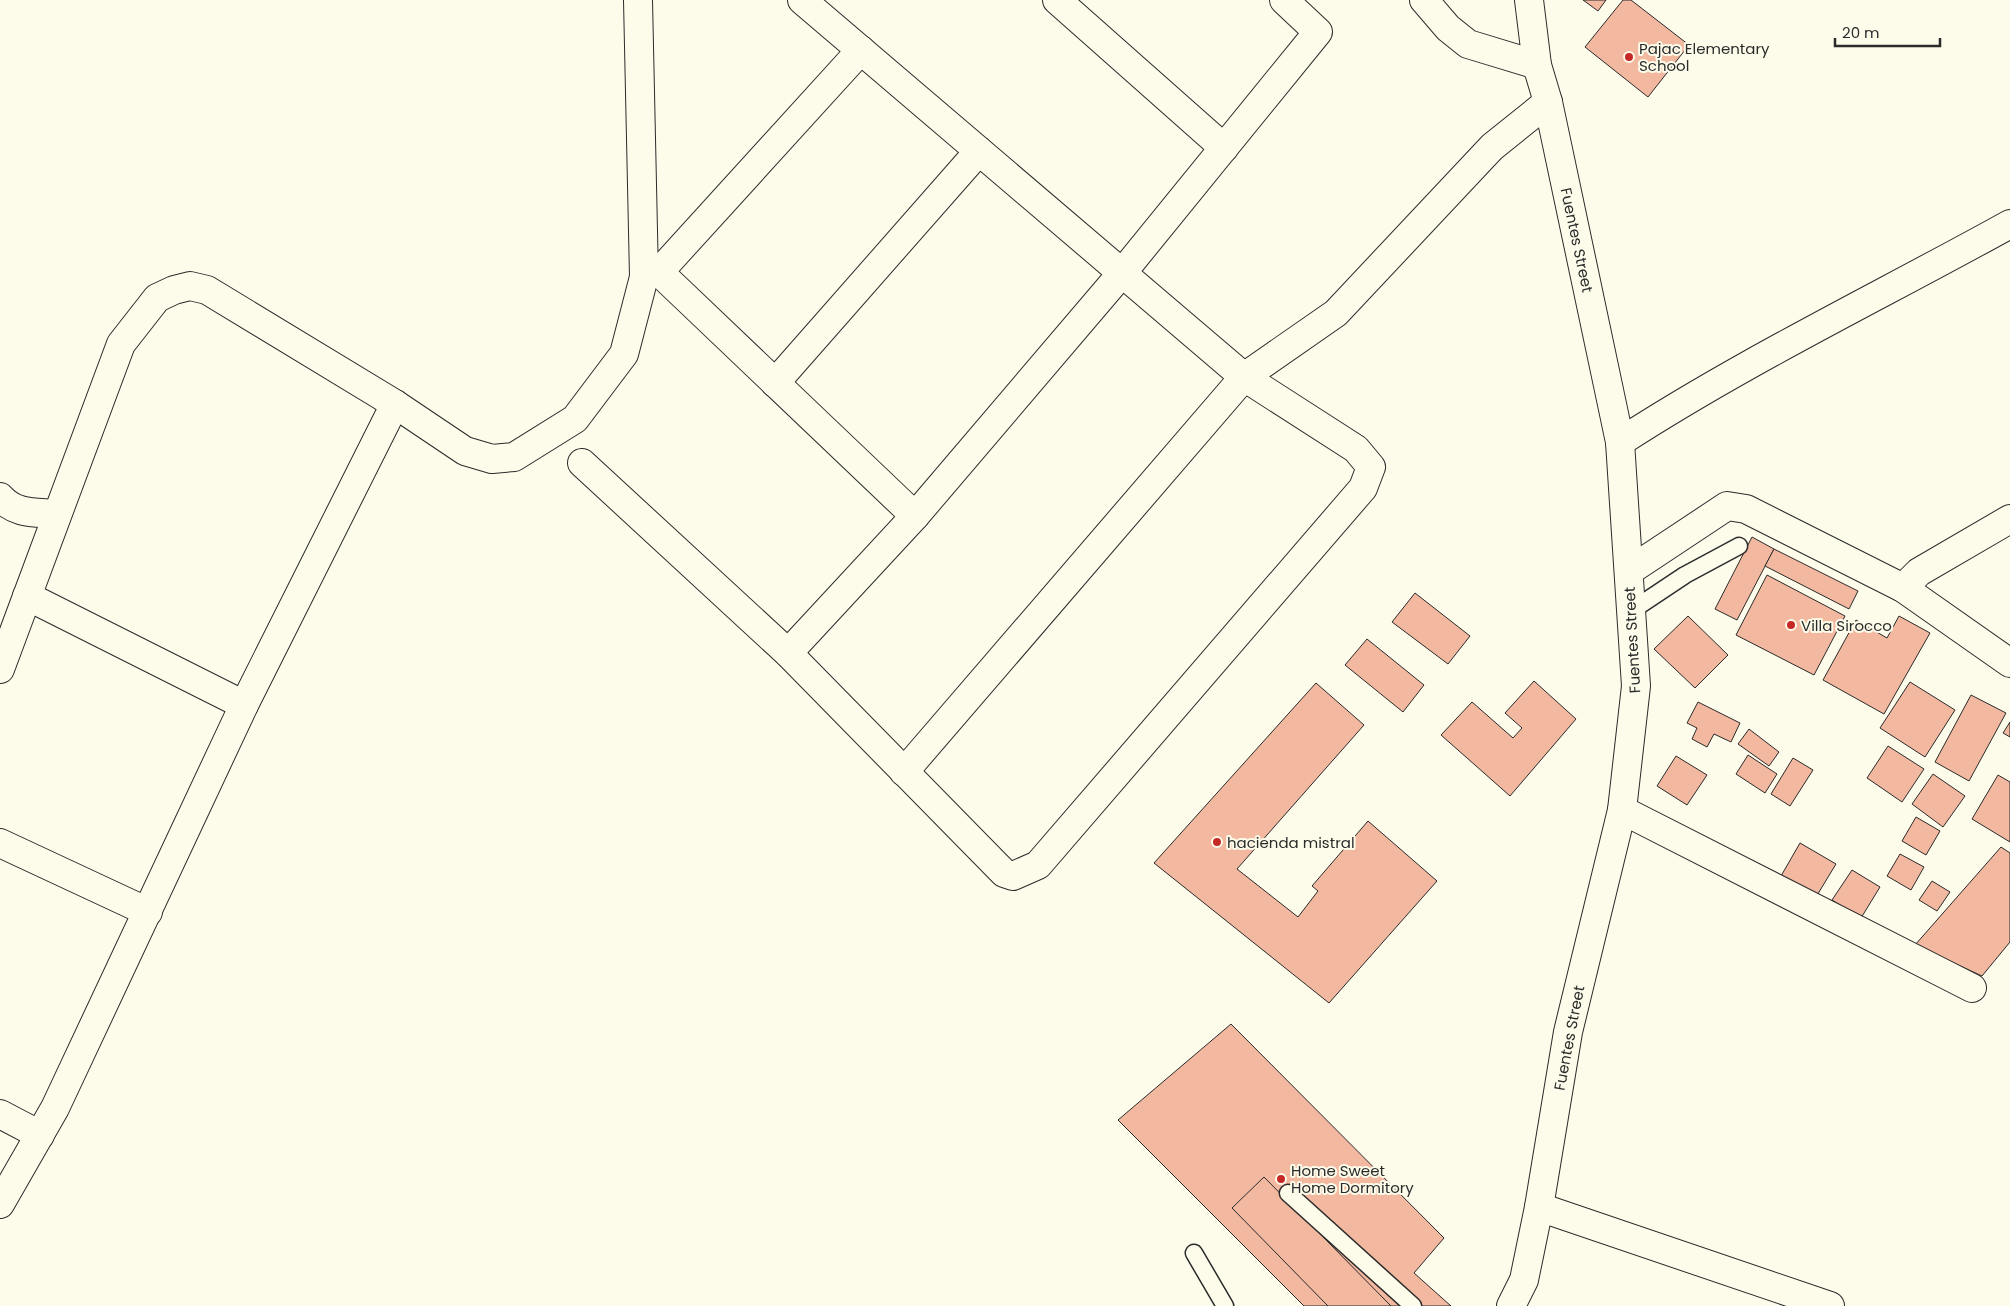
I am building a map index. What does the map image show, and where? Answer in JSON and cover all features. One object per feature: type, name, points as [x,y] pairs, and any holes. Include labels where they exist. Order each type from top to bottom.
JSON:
[{"type":"street","points":[[0,670],[121,344],[156,298],[174,290],[190,286],[207,290],[395,404],[465,451],[492,459],[514,457],[575,420],[624,354],[644,277],[638,0]]},
{"type":"street","points":[[582,463],[788,653],[1004,873],[1014,876],[1038,865],[1363,488],[1372,467],[1356,449],[1244,377],[802,0]]},
{"type":"street","points":[[1058,0],[1224,148]]},
{"type":"street","points":[[788,653],[915,516],[1122,273],[1318,32],[1284,0]]},
{"type":"street","points":[[1424,0],[1448,28],[1468,44],[1537,65]]},
{"type":"street","name":"Fuentes Street","points":[[1510,1306],[1524,1280],[1539,1207],[1568,1032],[1622,810],[1636,686],[1620,442],[1548,102],[1537,65],[1529,0]]},
{"type":"street","points":[[861,50],[659,272],[915,516]]},
{"type":"street","points":[[904,772],[1244,377],[1336,313],[1492,147],[1548,102]]},
{"type":"street","points":[[775,383],[978,150]]},
{"type":"street","points":[[1620,442],[1732,374],[2010,224]]},
{"type":"street","points":[[0,1204],[55,1108],[244,705],[395,404]]},
{"type":"street","points":[[0,496],[6,504],[19,511],[58,514]]},
{"type":"street","points":[[1629,571],[1727,506],[1746,510],[1903,588],[2010,663]]},
{"type":"street","points":[[1903,588],[1919,572],[2010,519]]},
{"type":"street","points":[[27,596],[244,705]]},
{"type":"street","points":[[1622,810],[1972,988]]},
{"type":"street","points":[[0,844],[148,912]]},
{"type":"street","points":[[0,1114],[40,1135]]},
{"type":"street","points":[[1539,1207],[1830,1306]]},
{"type":"lane","points":[[1631,611],[1685,574],[1739,546]]},
{"type":"lane","points":[[1288,1193],[1413,1306]]},
{"type":"lane","points":[[1194,1253],[1225,1306]]},
{"type":"building","points":[[1583,0],[1606,0],[1598,11]]},
{"type":"building","points":[[1623,0],[1631,0],[1689,45],[1648,97],[1585,47]]},
{"type":"building","points":[[1752,537],[1774,549],[1737,620],[1715,609]]},
{"type":"building","points":[[1774,549],[1858,591],[1849,609],[1765,566]]},
{"type":"building","name":"Villa Sirocco","points":[[1767,575],[1845,616],[1814,675],[1736,635]]},
{"type":"building","points":[[1415,593],[1470,636],[1448,664],[1392,622]]},
{"type":"building","points":[[1688,616],[1728,655],[1695,688],[1654,649]]},
{"type":"building","points":[[1899,616],[1930,633],[1884,714],[1823,680],[1856,620],[1887,638]]},
{"type":"building","points":[[1367,639],[1424,685],[1403,712],[1345,665]]},
{"type":"building","points":[[1534,681],[1576,719],[1510,796],[1441,735],[1472,702],[1513,738],[1522,728],[1505,713]]},
{"type":"building","points":[[1910,682],[1955,710],[1925,757],[1880,728]]},
{"type":"building","name":"hacienda mistral","points":[[1316,683],[1364,725],[1237,869],[1298,917],[1318,891],[1312,886],[1368,821],[1437,881],[1329,1003],[1154,863]]},
{"type":"building","points":[[1971,695],[2006,713],[1969,781],[1935,762]]},
{"type":"building","points":[[1698,702],[1740,723],[1731,742],[1714,734],[1707,747],[1692,739],[1697,728],[1687,723]]},
{"type":"building","points":[[2010,722],[2010,737],[2003,733]]},
{"type":"building","points":[[1749,729],[1779,752],[1769,766],[1738,744]]},
{"type":"building","points":[[1888,746],[1924,769],[1902,802],[1867,778]]},
{"type":"building","points":[[1748,755],[1777,774],[1765,793],[1736,774]]},
{"type":"building","points":[[1676,756],[1707,775],[1687,805],[1657,786]]},
{"type":"building","points":[[1793,758],[1813,770],[1790,806],[1771,794]]},
{"type":"building","points":[[1933,774],[1965,796],[1943,827],[1912,804]]},
{"type":"building","points":[[1998,775],[2010,782],[2010,842],[1972,819]]},
{"type":"building","points":[[1916,817],[1940,831],[1926,855],[1902,841]]},
{"type":"building","points":[[1800,843],[1836,864],[1816,897],[1781,876]]},
{"type":"building","points":[[2001,847],[2010,853],[2010,942],[1982,976],[1915,945]]},
{"type":"building","points":[[1900,854],[1924,867],[1911,890],[1887,876]]},
{"type":"building","points":[[1852,870],[1880,887],[1861,918],[1832,900]]},
{"type":"building","points":[[1932,881],[1950,892],[1937,911],[1919,900]]},
{"type":"building","name":"Home Sweet Home Dormitory","points":[[1231,1024],[1444,1238],[1414,1273],[1451,1306],[1304,1306],[1118,1120]]},
{"type":"building","points":[[1264,1177],[1391,1306],[1328,1306],[1232,1208]]},
{"type":"place","name":"Pajac Elementary School","points":[[1629,57]]},
{"type":"place","name":"Villa Sirocco","points":[[1791,625]]},
{"type":"place","name":"hacienda mistral","points":[[1217,842]]},
{"type":"place","name":"Home Sweet Home Dormitory","points":[[1281,1179]]}]
